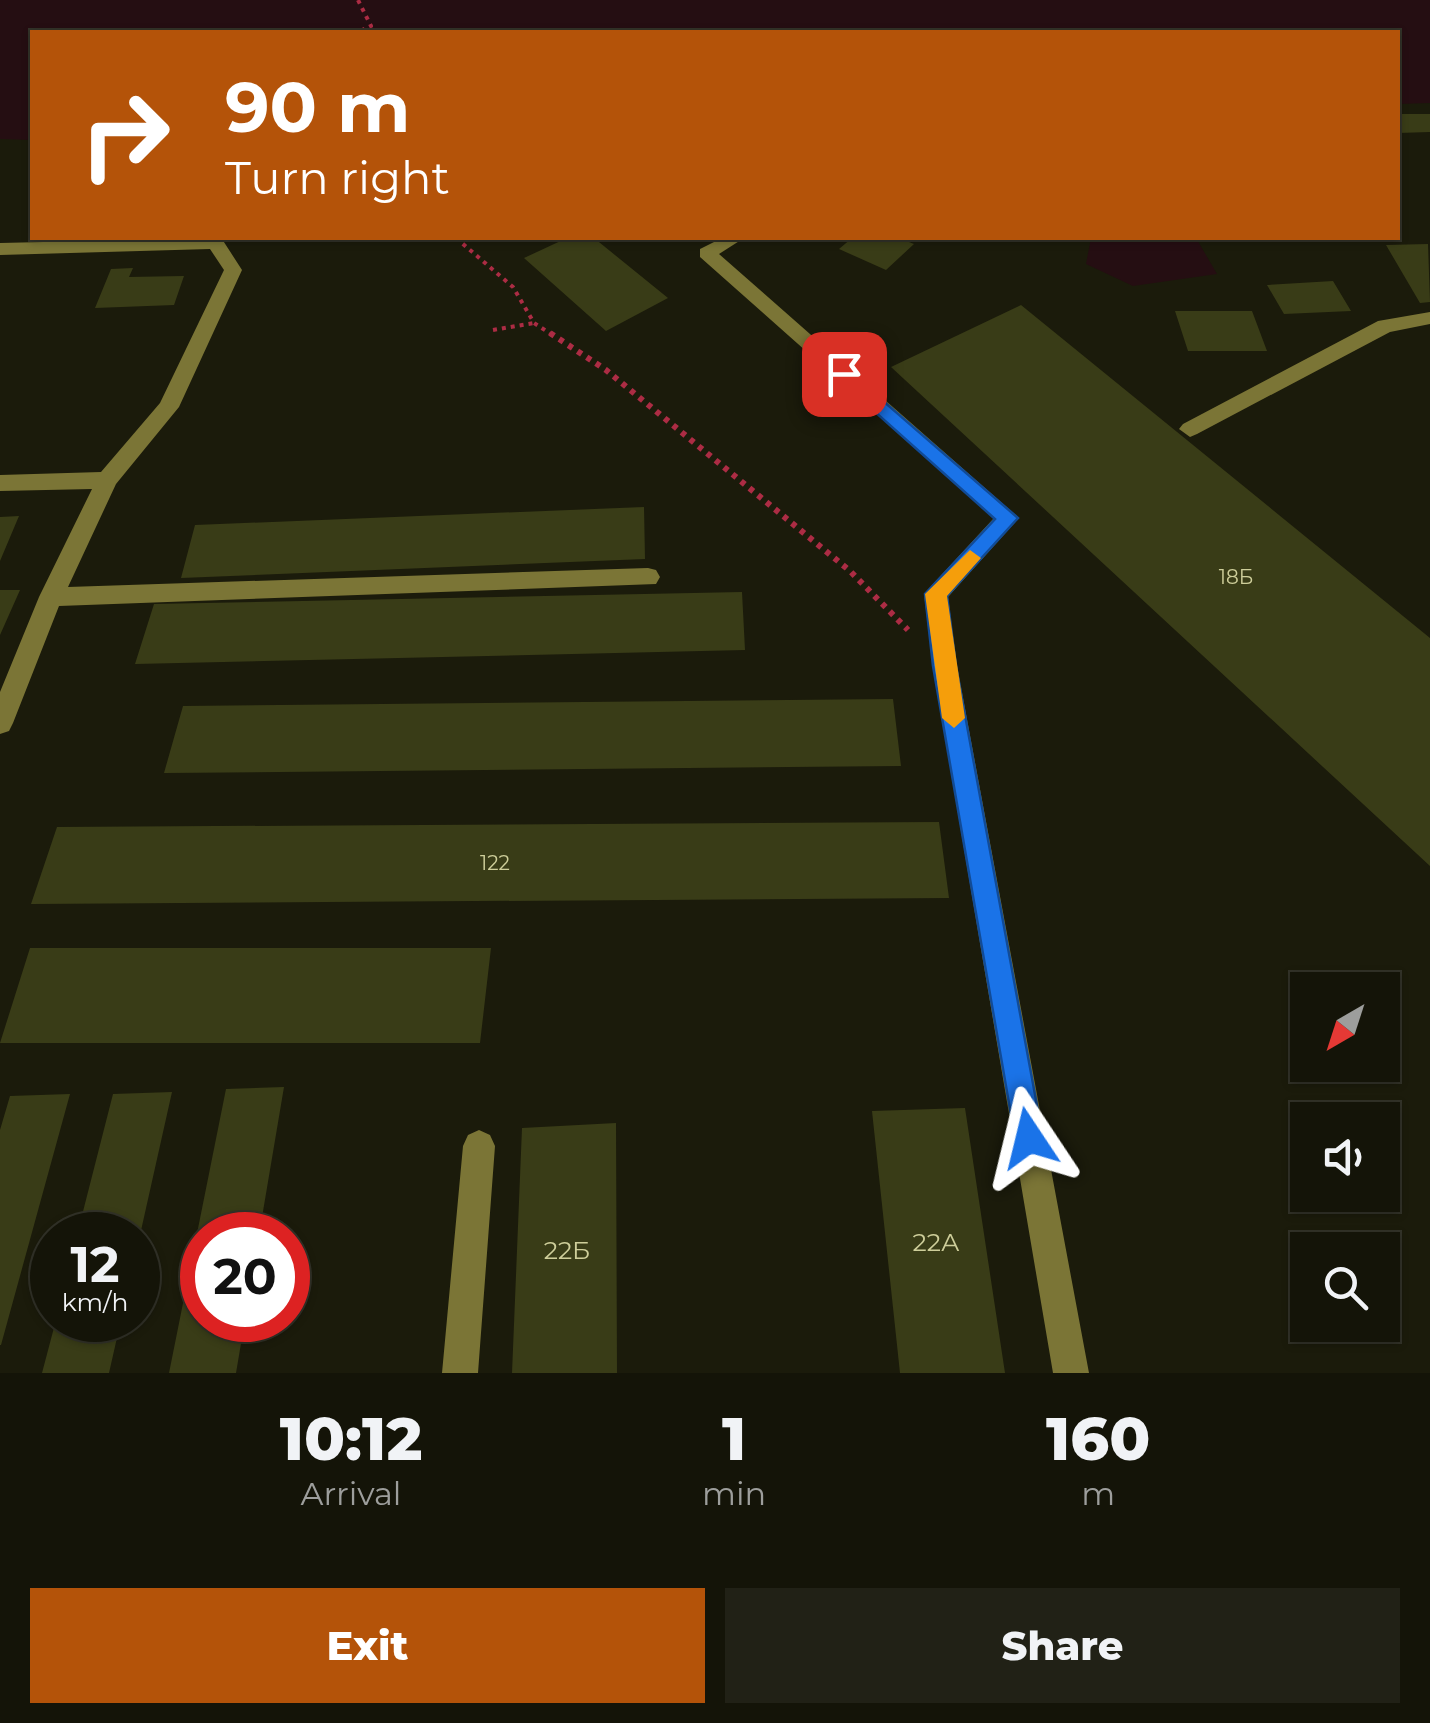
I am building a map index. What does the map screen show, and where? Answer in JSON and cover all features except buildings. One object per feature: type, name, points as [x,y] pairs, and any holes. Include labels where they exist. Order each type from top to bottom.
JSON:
[{"type":"street","points":[[731,240],[707,253],[1008,518],[936,594],[944,666],[1071,1373]]},
{"type":"street","points":[[0,249],[215,243],[233,270],[169,406],[107,480],[51,597],[0,723]]},
{"type":"street","points":[[1190,429],[1385,326],[1430,318]]},
{"type":"street","points":[[0,482],[107,480]]},
{"type":"street","points":[[51,597],[648,576]]},
{"type":"street","points":[[460,1373],[478,1146]]},
{"type":"path","points":[[358,0],[370,26],[362,30]]},
{"type":"path","points":[[458,240],[512,287],[534,323],[606,370],[850,571],[944,666]]},
{"type":"path","points":[[493,330],[534,323]]},
{"type":"shaded area","points":[[0,0],[1430,0],[1430,103],[1400,104],[1400,30],[30,30],[30,140],[0,139]]},
{"type":"shaded area","points":[[1091,240],[1197,240],[1217,274],[1133,286],[1086,264]]},
{"type":"slow traffic","points":[[954,718],[936,594],[970,558]]},
{"type":"route","points":[[844,374],[1008,518],[936,594],[944,666],[1029,1138]]}]
